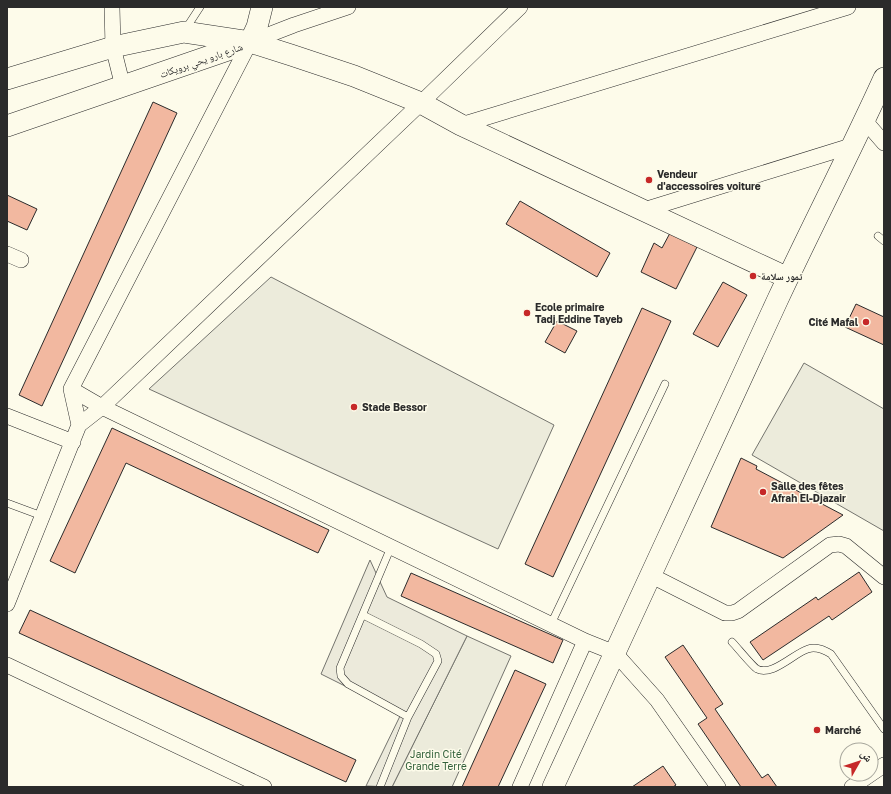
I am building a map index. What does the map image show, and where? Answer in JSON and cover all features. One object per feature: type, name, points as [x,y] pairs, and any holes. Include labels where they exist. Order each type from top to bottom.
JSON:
[{"type":"main road","points":[[262,7],[257,27],[250,42],[354,76],[421,103],[461,125],[788,278]]},
{"type":"main road","name":"شارع بارو يحي برويكات","points":[[7,79],[113,47],[184,32],[250,42]]},
{"type":"main road","name":"شارع بارو يحي برويكات","points":[[7,126],[124,87],[250,42]]},
{"type":"main road","points":[[553,787],[788,278],[854,145],[884,78]]},
{"type":"street","points":[[112,7],[113,47],[124,87]]},
{"type":"street","points":[[7,604],[79,425],[71,389],[250,42],[294,25],[348,7]]},
{"type":"street","points":[[79,425],[102,407],[520,7]]},
{"type":"street","points":[[461,125],[848,7]]},
{"type":"street","points":[[865,121],[884,144]]},
{"type":"street","points":[[644,210],[854,145]]},
{"type":"street","points":[[7,254],[21,260]]},
{"type":"street","points":[[71,389],[102,407],[585,641],[614,653],[657,700],[718,787]]},
{"type":"street","points":[[7,416],[73,442]]},
{"type":"street","points":[[650,575],[725,613],[738,611],[830,545],[839,544],[846,546],[884,577]]},
{"type":"street","points":[[520,787],[585,641]]},
{"type":"street","points":[[8,669],[244,783],[264,787]]},
{"type":"street","points":[[852,787],[884,765]]},
{"type":"lane","points":[[184,32],[200,7]]},
{"type":"lane","points":[[878,236],[884,241]]},
{"type":"lane","points":[[551,624],[665,384]]},
{"type":"lane","points":[[7,504],[42,516]]},
{"type":"lane","points":[[391,547],[340,668],[342,676],[348,684],[408,717]]},
{"type":"lane","points":[[363,615],[421,644],[436,654],[438,661],[408,717],[380,787]]},
{"type":"lane","points":[[732,642],[757,669],[765,670],[775,668],[808,649],[822,649],[831,654],[884,729]]},
{"type":"green space","name":"Stade Bessor","points":[[271,277],[554,425],[498,549],[149,389]]},
{"type":"green space","points":[[804,363],[884,409],[884,531],[752,455]]},
{"type":"green space","name":"Jardin Cité Grande Terre","points":[[467,636],[511,656],[452,787],[392,787]]},
{"type":"shaded area","points":[[370,560],[387,597],[467,636],[392,787],[366,786],[401,714],[321,674]]},
{"type":"building","points":[[153,102],[177,113],[42,406],[19,395]]},
{"type":"building","points":[[7,195],[37,209],[27,230],[7,221]]},
{"type":"building","points":[[520,201],[610,253],[597,277],[506,224]]},
{"type":"building","points":[[670,233],[697,247],[676,289],[641,272],[654,243],[662,248]]},
{"type":"building","points":[[723,282],[747,295],[718,347],[693,334]]},
{"type":"building","name":"Cité Mafal","points":[[856,304],[884,317],[884,345],[845,327]]},
{"type":"building","points":[[642,308],[671,321],[553,577],[525,564]]},
{"type":"building","points":[[557,321],[577,331],[565,353],[545,342]]},
{"type":"building","points":[[112,428],[329,530],[318,553],[126,463],[75,573],[50,561]]},
{"type":"building","name":"Salle des fêtes Afrah El-Djazair","points":[[741,458],[757,466],[756,469],[843,515],[783,558],[711,527]]},
{"type":"building","points":[[859,572],[872,592],[832,620],[829,616],[763,660],[750,642],[816,597],[818,600]]},
{"type":"building","points":[[411,573],[563,640],[553,663],[401,596]]},
{"type":"building","points":[[30,610],[356,760],[346,782],[19,633]]},
{"type":"building","points":[[683,645],[723,704],[715,709],[762,778],[768,774],[777,787],[741,787],[698,724],[707,718],[665,657]]},
{"type":"building","points":[[515,670],[546,684],[498,787],[462,787]]},
{"type":"building","points":[[663,766],[676,785],[673,787],[632,787]]},
{"type":"place","name":"Vendeur d'accessoires voiture","points":[[649,180]]},
{"type":"place","name":"تمور سلامة","points":[[753,276]]},
{"type":"place","name":"Ecole primaire Tadj Eddine Tayeb","points":[[527,313]]},
{"type":"place","name":"Cité Mafal","points":[[866,322]]},
{"type":"place","name":"Stade Bessor","points":[[354,407]]},
{"type":"place","name":"Salle des fêtes Afrah El-Djazair","points":[[763,492]]},
{"type":"place","name":"Marché","points":[[817,730]]}]
